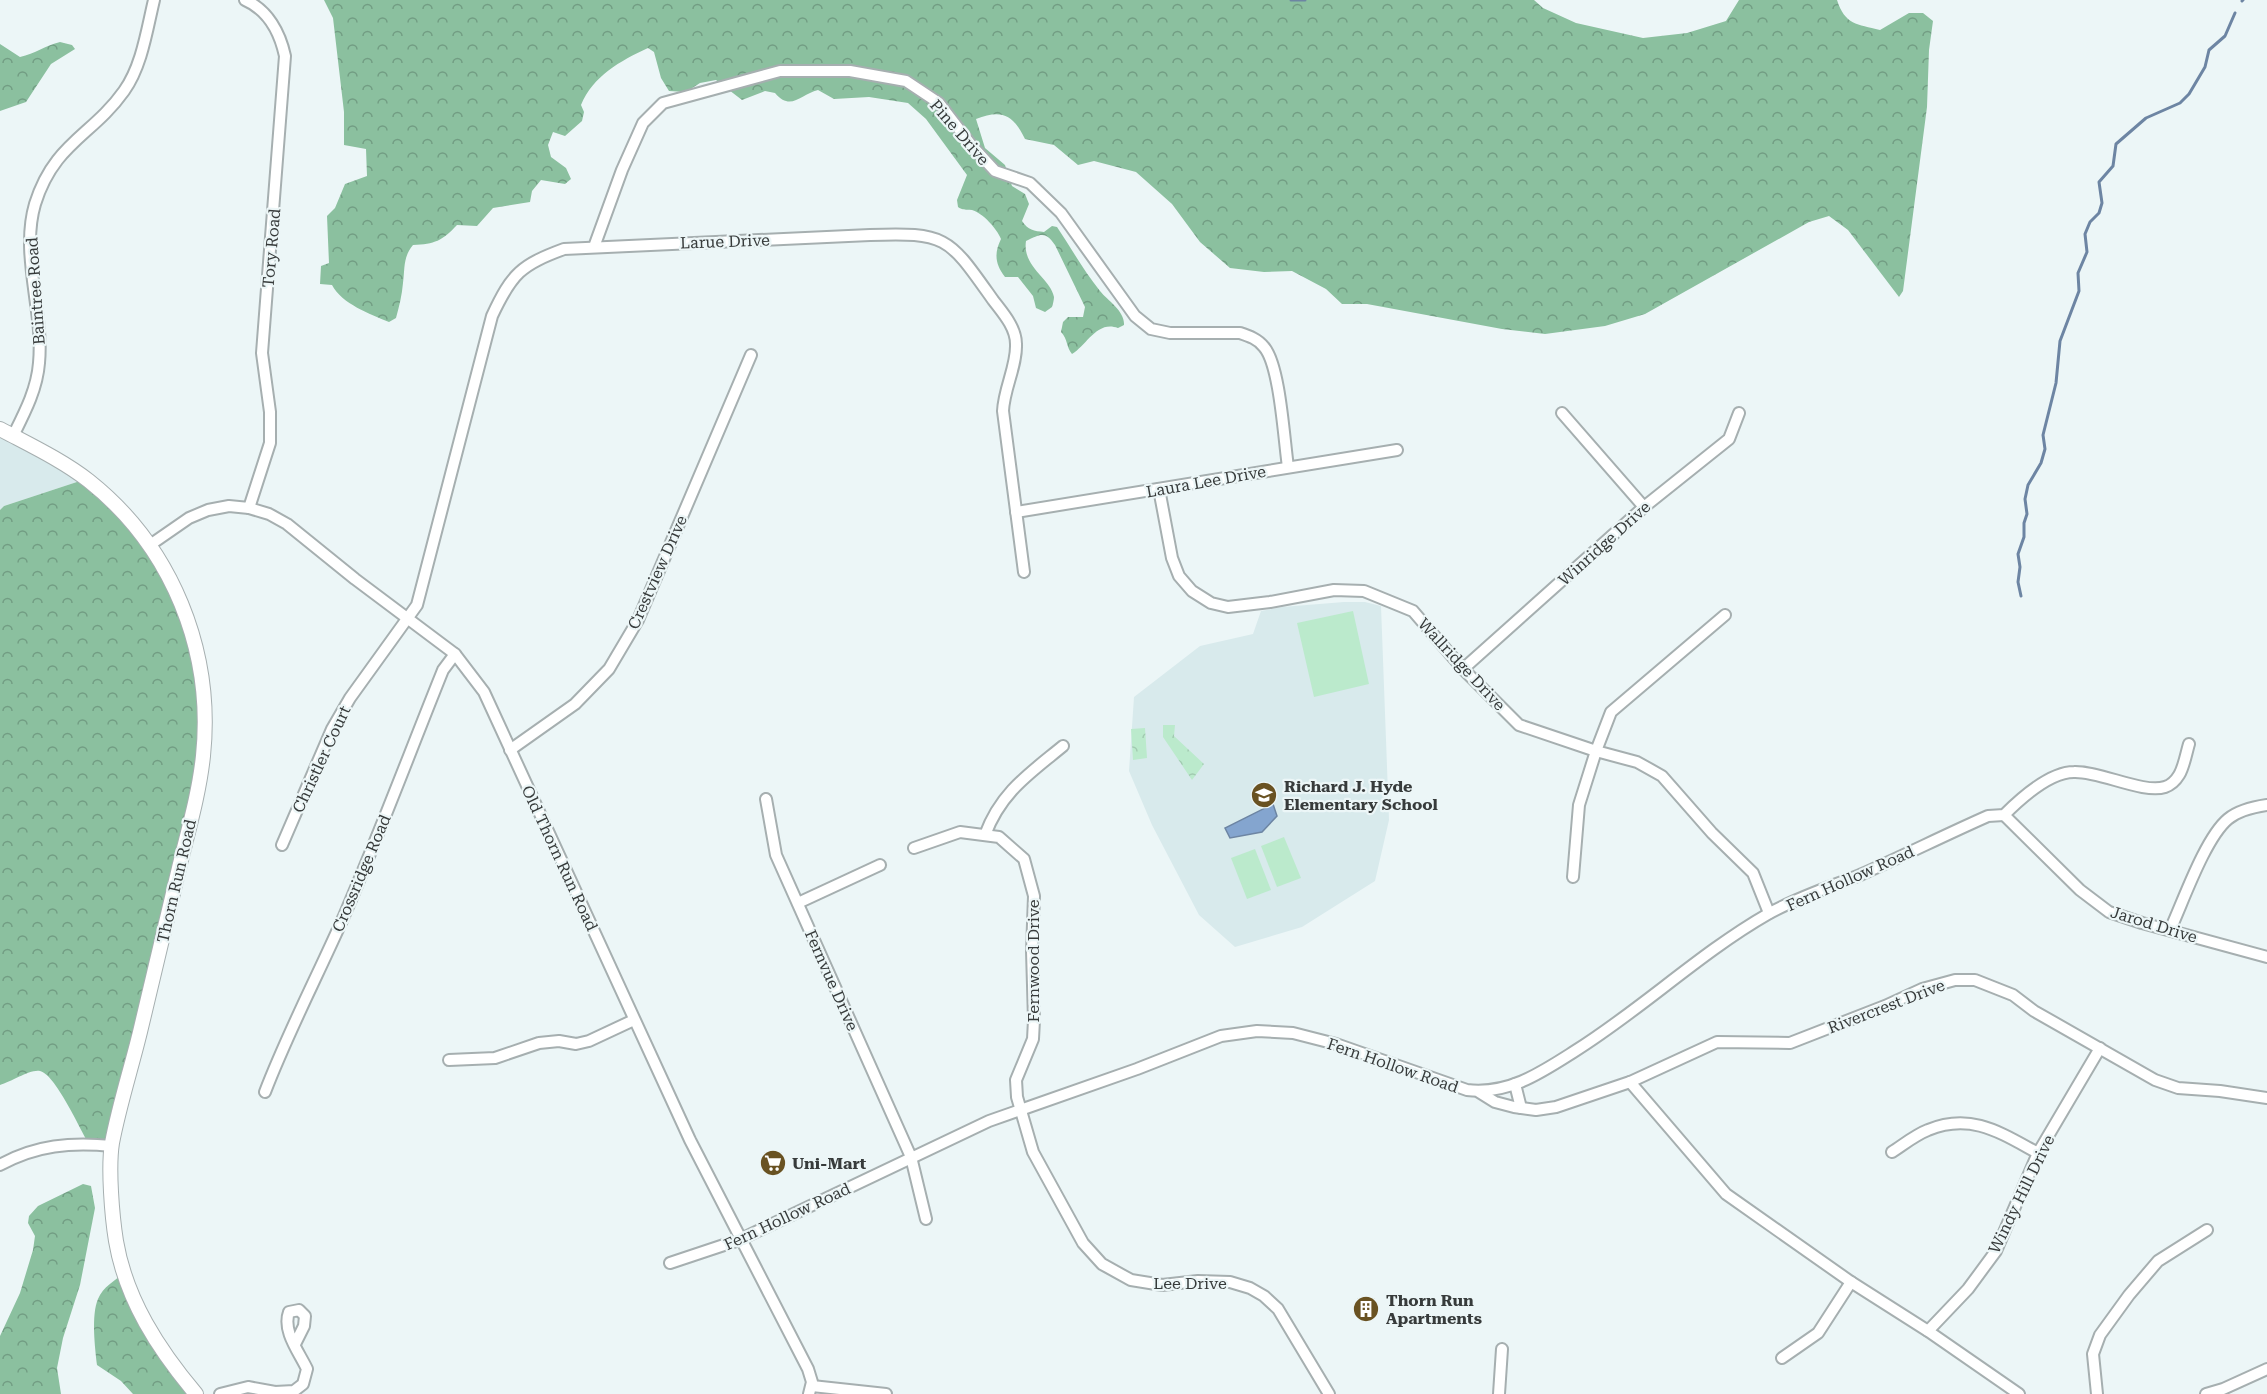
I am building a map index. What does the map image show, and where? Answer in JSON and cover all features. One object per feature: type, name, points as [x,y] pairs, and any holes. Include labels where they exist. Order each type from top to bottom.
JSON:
[{"type":"street","name":"Baintree Road","points":[[13,436],[31,399],[39,362],[31,240],[32,214],[38,195],[48,172],[60,154],[113,105],[131,81],[154,0]]},
{"type":"street","name":"Tory Road","points":[[245,0],[264,12],[282,40],[285,56],[262,353],[270,412],[270,443],[249,508]]},
{"type":"street","name":"Pine Drive","points":[[594,247],[622,170],[643,123],[663,103],[780,72],[850,71],[906,81],[939,103],[972,146],[995,171],[1030,183],[1061,213],[1143,324],[1151,329],[1170,333],[1240,333],[1249,336],[1264,347],[1273,366],[1288,467]]},
{"type":"street","name":"Larue Drive","points":[[407,618],[417,605],[492,316],[506,287],[535,260],[564,249],[900,234],[927,236],[951,246],[977,277],[1015,333],[1016,351],[1004,395],[1003,411],[1024,572]]},
{"type":"street","name":"Crestview Drive","points":[[510,750],[575,704],[609,669],[638,620],[751,355]]},
{"type":"street","points":[[1562,413],[1644,507]]},
{"type":"street","name":"Winridge Drive","points":[[1463,669],[1644,507],[1729,439],[1738,413]]},
{"type":"street","name":"Thorn Run Road","points":[[0,429],[86,479],[113,502],[150,545],[171,580],[190,623],[201,669],[205,727],[197,789],[112,1146],[112,1209],[117,1243],[125,1273],[155,1340],[196,1394]]},
{"type":"street","name":"Laura Lee Drive","points":[[1016,512],[1397,450]]},
{"type":"street","name":"Wallridge Drive","points":[[1159,489],[1175,567],[1184,584],[1200,598],[1219,605],[1237,607],[1334,590],[1364,591],[1413,611],[1463,669],[1519,725],[1637,762],[1662,776],[1712,833],[1753,873],[1769,913]]},
{"type":"street","name":"Old Thorn Run Road","points":[[150,545],[189,518],[208,510],[229,506],[249,508],[269,514],[287,524],[355,579],[455,654],[484,692],[690,1140],[739,1240],[808,1369],[810,1390]]},
{"type":"street","points":[[1573,878],[1579,805],[1611,712],[1725,615]]},
{"type":"street","name":"Christler Court","points":[[282,844],[332,729],[350,698],[407,618]]},
{"type":"street","name":"Crossridge Road","points":[[265,1092],[280,1054],[352,898],[443,670],[455,654]]},
{"type":"street","name":"Fern Hollow Road","points":[[670,1263],[739,1240],[989,1121],[1221,1036],[1257,1031],[1293,1033],[1336,1044],[1435,1079],[1478,1091],[1500,1089],[1515,1084],[1545,1070],[1595,1038],[1713,951],[1769,913],[1879,867],[1988,816],[2004,815],[2018,802],[2058,775],[2073,772],[2090,773],[2153,788],[2172,784],[2180,774],[2189,744]]},
{"type":"street","points":[[984,835],[993,814],[1011,789],[1063,746]]},
{"type":"street","name":"Fernvue Drive","points":[[766,799],[776,855],[911,1157],[926,1219]]},
{"type":"street","points":[[2170,930],[2220,826],[2237,813],[2267,805]]},
{"type":"street","name":"Jarod Drive","points":[[2004,815],[2098,906],[2121,916],[2267,957]]},
{"type":"street","name":"Fernwood Drive","points":[[914,848],[960,831],[999,837],[1024,859],[1034,896],[1032,951],[1034,1020],[1033,1039],[1016,1080],[1020,1111]]},
{"type":"street","points":[[798,903],[880,865]]},
{"type":"street","name":"Rivercrest Drive","points":[[1478,1091],[1495,1102],[1521,1108],[1536,1110],[1556,1107],[1630,1082],[1717,1042],[1790,1043],[1922,989],[1955,980],[1975,980],[2013,995],[2034,1011],[2155,1080],[2178,1088],[2267,1098]]},
{"type":"street","points":[[449,1060],[495,1058],[539,1043],[559,1041],[576,1044],[589,1041],[634,1020]]},
{"type":"street","name":"Windy Hill Drive","points":[[1928,1331],[1968,1289],[1996,1251],[2038,1153],[2100,1048]]},
{"type":"street","points":[[1630,1082],[1726,1194],[1851,1282],[1928,1331],[2019,1394]]},
{"type":"street","points":[[1515,1084],[1521,1108]]},
{"type":"street","name":"Lee Drive","points":[[1020,1111],[1037,1160],[1083,1243],[1102,1264],[1131,1281],[1162,1285],[1198,1281],[1230,1282],[1250,1288],[1264,1296],[1278,1309],[1329,1394]]},
{"type":"street","points":[[1892,1152],[1928,1130],[1964,1122],[1983,1126],[2038,1153]]},
{"type":"street","points":[[0,1165],[27,1152],[51,1146],[75,1143],[112,1146]]},
{"type":"street","points":[[2097,1394],[2093,1354],[2100,1335],[2129,1295],[2158,1262],[2207,1230]]},
{"type":"street","points":[[1782,1358],[1818,1333],[1851,1282]]},
{"type":"street","points":[[220,1394],[248,1388],[275,1392],[294,1391],[303,1384],[307,1369],[295,1344]]},
{"type":"street","points":[[1499,1394],[1502,1349]]},
{"type":"street","points":[[2206,1394],[2233,1385],[2267,1369]]},
{"type":"street","points":[[810,1390],[886,1394]]},
{"type":"shaded area","points":[[0,429],[86,479],[4,506],[0,510]]},
{"type":"shaded area","name":"Richard J. Hyde Elementary School","points":[[1344,602],[1365,602],[1381,606],[1389,820],[1375,881],[1302,927],[1235,947],[1199,915],[1152,825],[1129,771],[1134,697],[1200,646],[1253,634],[1261,611]]},
{"type":"green space","points":[[324,0],[1534,0],[1543,8],[1576,23],[1643,38],[1687,33],[1726,21],[1739,0],[1837,0],[1848,19],[1880,30],[1909,13],[1923,13],[1933,21],[1929,50],[1927,107],[1903,291],[1899,297],[1848,230],[1829,216],[1809,222],[1645,314],[1605,326],[1545,334],[1502,329],[1367,304],[1342,304],[1326,289],[1292,271],[1264,272],[1230,268],[1200,242],[1172,204],[1136,172],[1094,161],[1078,165],[1054,145],[1025,139],[1011,119],[999,114],[976,119],[985,148],[1005,165],[1012,186],[1025,194],[1029,204],[1022,221],[1024,224],[1029,228],[1044,232],[1052,226],[1057,227],[1094,283],[1122,315],[1124,325],[1118,328],[1104,327],[1098,330],[1072,354],[1061,332],[1063,322],[1068,317],[1083,317],[1085,307],[1055,245],[1048,237],[1042,235],[1026,241],[1028,258],[1052,290],[1054,297],[1052,307],[1045,312],[1036,308],[1033,296],[1018,277],[1005,277],[997,263],[997,249],[1001,239],[993,226],[976,212],[958,207],[957,200],[967,175],[926,119],[908,103],[869,97],[834,99],[818,90],[791,101],[765,91],[742,100],[716,80],[700,83],[686,92],[669,91],[661,78],[654,52],[648,48],[627,58],[600,78],[581,105],[584,112],[582,121],[565,136],[553,132],[548,145],[551,157],[566,168],[571,179],[565,184],[541,180],[532,191],[530,202],[493,208],[477,226],[457,225],[438,241],[413,245],[406,258],[396,318],[389,322],[365,312],[342,298],[332,285],[320,284],[321,266],[329,263],[327,216],[335,208],[345,184],[367,176],[366,149],[344,145],[344,112],[333,18]]},
{"type":"green space","points":[[60,42],[72,45],[75,49],[51,64],[26,102],[0,111],[0,44],[20,57]]},
{"type":"green space","points":[[86,479],[132,522],[190,623],[203,758],[112,1146],[89,1144],[60,1091],[46,1074],[40,1071],[31,1072],[0,1085],[0,510],[4,506]]},
{"type":"green space","points":[[1353,611],[1369,684],[1314,697],[1297,623]]},
{"type":"green space","points":[[1163,725],[1175,725],[1174,736],[1204,764],[1192,780],[1163,737]]},
{"type":"green space","points":[[1145,728],[1147,758],[1133,760],[1131,729]]},
{"type":"green space","points":[[1284,837],[1301,878],[1277,887],[1261,846]]},
{"type":"green space","points":[[1255,849],[1271,890],[1247,899],[1231,858]]},
{"type":"green space","points":[[83,1184],[91,1186],[95,1208],[80,1285],[63,1338],[57,1368],[61,1394],[0,1394],[0,1336],[20,1293],[33,1250],[35,1236],[28,1223],[29,1216],[38,1206]]},
{"type":"green space","points":[[125,1273],[132,1293],[196,1394],[133,1394],[121,1381],[97,1365],[94,1332],[98,1299],[110,1284]]},
{"type":"water","points":[[1273,804],[1277,816],[1262,832],[1230,838],[1225,828]]},
{"type":"waterway","points":[[1291,0],[1305,0]]},
{"type":"waterway","points":[[2021,596],[2018,582],[2020,567],[2018,554],[2024,537],[2024,523],[2027,514],[2025,499],[2028,485],[2041,463],[2045,449],[2043,435],[2056,383],[2060,341],[2079,291],[2078,273],[2087,252],[2085,234],[2090,222],[2099,213],[2102,203],[2099,182],[2113,166],[2116,144],[2146,118],[2180,103],[2189,94],[2205,67],[2209,50],[2225,36],[2235,13]]},
{"type":"place","name":"Richard J. Hyde Elementary School","points":[[1264,795]]},
{"type":"place","name":"Uni-Mart","points":[[773,1163]]},
{"type":"place","name":"Thorn Run Apartments","points":[[1366,1309]]}]
